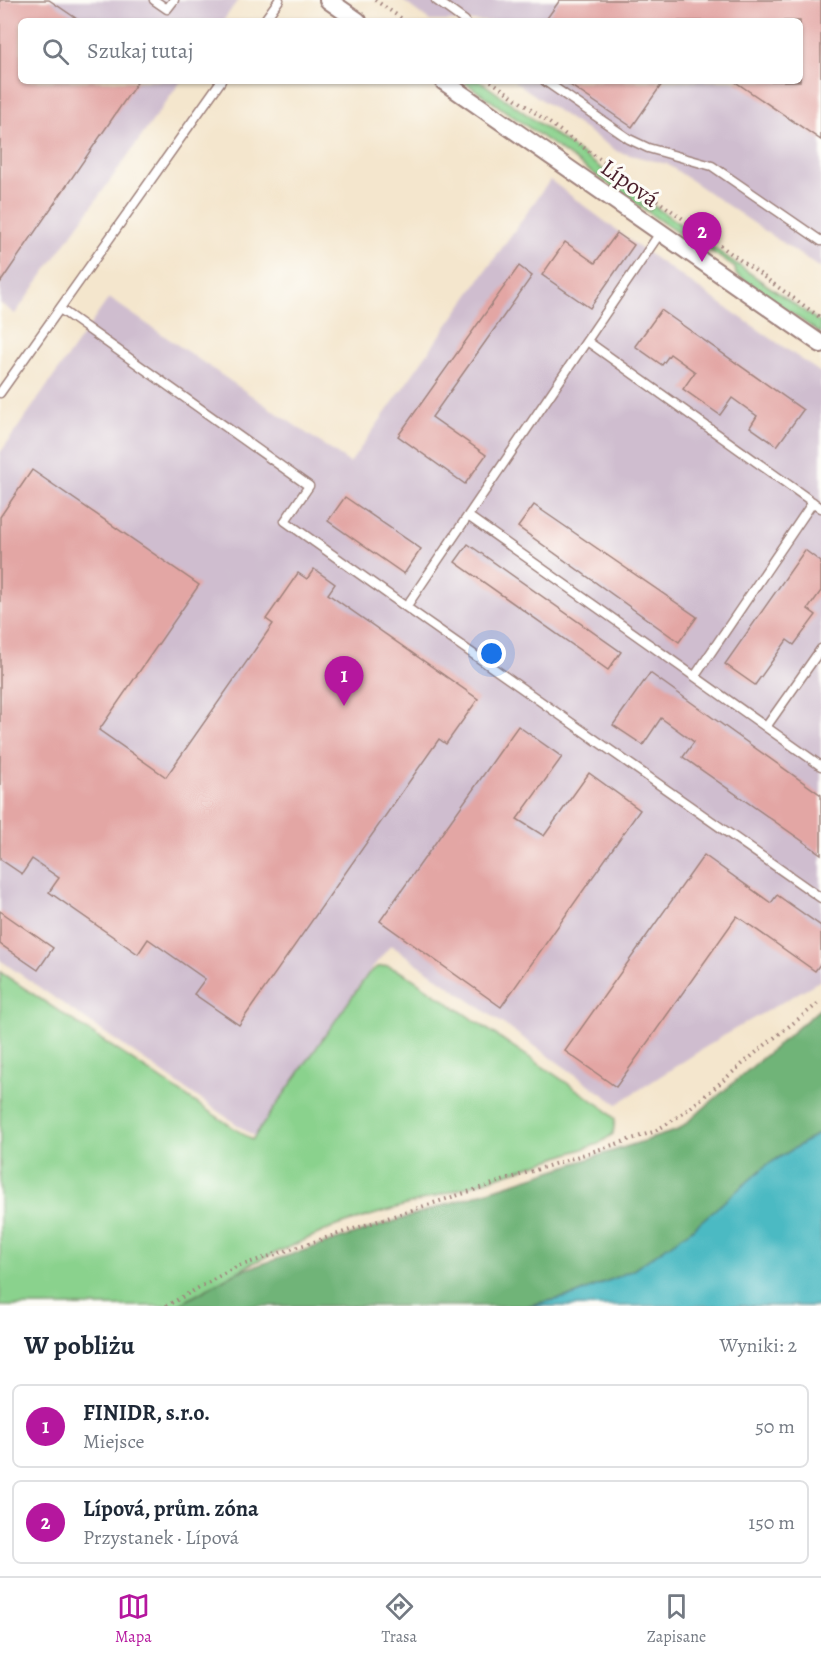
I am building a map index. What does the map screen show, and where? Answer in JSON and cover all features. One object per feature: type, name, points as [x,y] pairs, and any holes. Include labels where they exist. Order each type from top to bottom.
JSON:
[{"type":"street","points":[[328,0],[354,18]]},
{"type":"street","name":"Lípová","points":[[447,84],[821,344]]},
{"type":"lane","points":[[154,0],[167,9],[174,0]]},
{"type":"lane","points":[[266,18],[279,0]]},
{"type":"lane","points":[[436,0],[461,18]]},
{"type":"lane","points":[[0,393],[219,84]]},
{"type":"lane","points":[[549,84],[629,139],[648,148],[712,166],[821,241]]},
{"type":"lane","points":[[406,607],[660,233]]},
{"type":"lane","points":[[60,309],[309,486],[285,521],[821,898]]},
{"type":"lane","points":[[587,341],[817,505],[694,676]]},
{"type":"lane","points":[[468,516],[821,766]]},
{"type":"lane","points":[[766,727],[821,649]]},
{"type":"path","points":[[375,0],[401,18]]},
{"type":"path","points":[[495,84],[821,318]]},
{"type":"path","points":[[166,1306],[236,1267],[653,1132],[674,1121],[718,1087],[751,1057],[821,1001]]},
{"type":"shaded area","points":[[0,0],[238,0],[225,18],[18,18],[18,84],[179,84],[15,314],[0,303]]},
{"type":"shaded area","points":[[402,0],[821,0],[821,269],[667,164],[618,152],[518,84],[803,84],[803,18],[426,18]]},
{"type":"shaded area","points":[[550,180],[636,245],[821,373],[821,980],[726,1034],[617,1104],[391,945],[367,974],[255,1137],[0,960],[0,453],[109,298],[350,463]]},
{"type":"green space","points":[[467,84],[484,84],[644,199],[641,203],[650,210],[654,206],[821,323],[821,334],[736,274],[735,268],[699,243],[696,246]]},
{"type":"green space","points":[[388,966],[407,975],[604,1108],[615,1119],[613,1134],[598,1144],[336,1226],[253,1263],[177,1306],[0,1306],[0,972],[252,1140],[368,974],[377,967]]},
{"type":"green space","points":[[821,1008],[821,1132],[767,1165],[691,1230],[633,1270],[575,1295],[525,1306],[177,1306],[237,1272],[678,1130]]},
{"type":"water","points":[[821,1132],[821,1306],[528,1306],[575,1295],[633,1270],[691,1230],[767,1165]]},
{"type":"building","points":[[0,0],[49,0],[76,18],[18,18],[18,84],[136,84],[0,283]]},
{"type":"building","points":[[560,0],[821,0],[821,140],[738,84],[803,84],[803,18],[547,18]]},
{"type":"building","points":[[568,84],[662,84],[632,127]]},
{"type":"building","points":[[617,233],[634,245],[590,308],[542,275],[565,242],[595,263]]},
{"type":"building","points":[[519,266],[532,276],[432,417],[486,455],[465,484],[398,436]]},
{"type":"building","points":[[661,310],[803,410],[777,446],[750,427],[757,416],[732,398],[720,415],[683,389],[695,372],[670,354],[662,365],[635,346]]},
{"type":"building","points":[[32,470],[199,585],[99,730],[166,777],[273,624],[266,619],[298,573],[307,579],[314,569],[335,584],[328,594],[478,699],[446,744],[439,739],[239,1025],[194,994],[205,979],[148,939],[138,954],[49,892],[59,878],[32,859],[22,874],[0,859],[0,517]]},
{"type":"building","points":[[345,497],[421,549],[404,574],[328,521]]},
{"type":"building","points":[[534,505],[697,617],[679,642],[518,527]]},
{"type":"building","points":[[468,544],[621,652],[608,670],[455,562]]},
{"type":"building","points":[[805,550],[821,562],[821,591],[808,609],[816,615],[794,645],[787,640],[755,685],[725,664]]},
{"type":"building","points":[[650,673],[821,795],[821,854],[683,757],[694,742],[661,718],[643,745],[613,725]]},
{"type":"building","points":[[518,726],[562,757],[517,819],[544,836],[589,773],[640,810],[501,1007],[380,921]]},
{"type":"building","points":[[704,855],[771,903],[777,895],[821,926],[821,963],[815,971],[737,916],[616,1087],[565,1051]]},
{"type":"building","points":[[0,911],[53,948],[38,970],[0,944]]},
{"type":"place","name":"Lípová, prům. zóna","points":[[702,262]]},
{"type":"place","name":"FINIDR, s.r.o.","points":[[344,706]]}]
